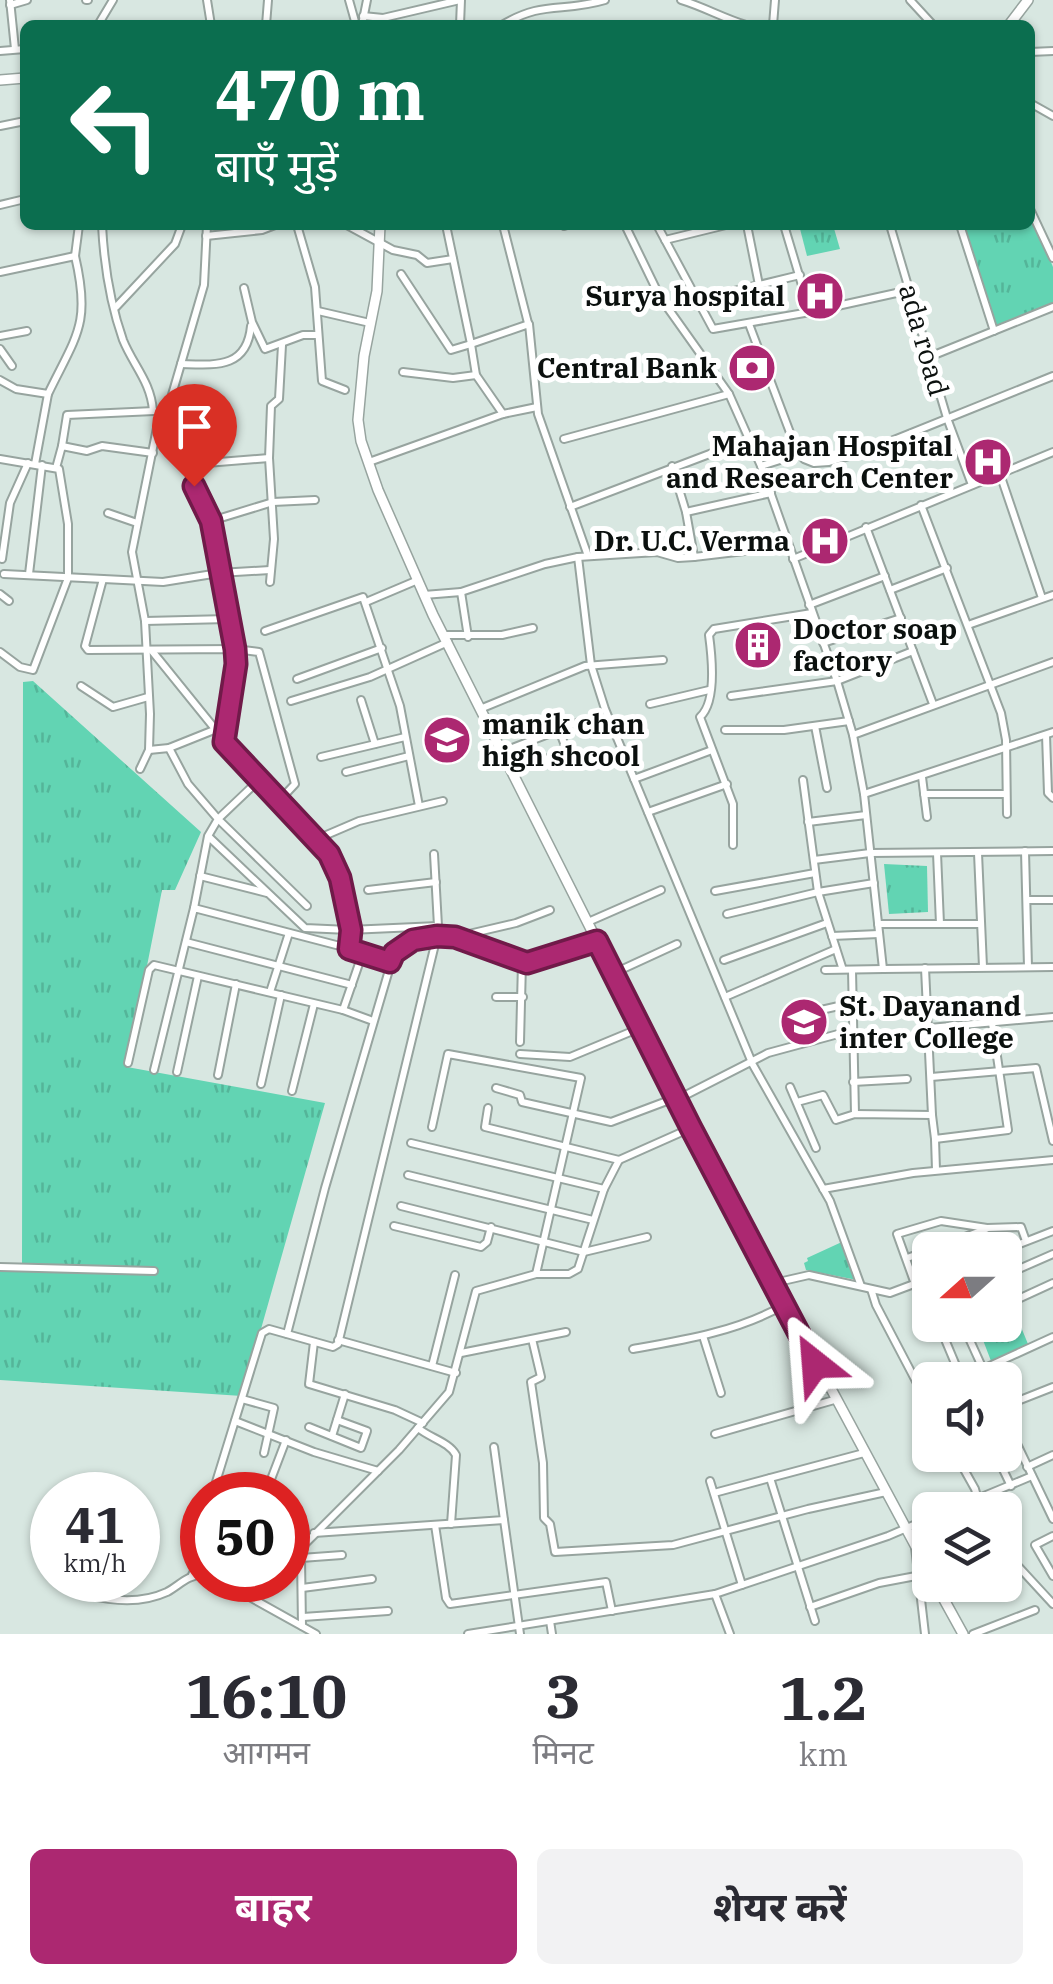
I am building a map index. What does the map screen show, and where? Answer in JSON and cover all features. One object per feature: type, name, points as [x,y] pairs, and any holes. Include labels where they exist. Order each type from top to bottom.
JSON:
[{"type":"main road","points":[[380,230],[358,420],[368,462],[424,595],[612,974],[772,1284],[912,1542]]},
{"type":"main road","points":[[945,1602],[963,1634]]},
{"type":"street","points":[[15,49],[10,3],[27,0]]},
{"type":"street","points":[[509,20],[538,6],[605,0]]},
{"type":"street","points":[[682,0],[712,9],[729,20]]},
{"type":"street","points":[[712,9],[717,0]]},
{"type":"street","points":[[910,0],[928,20]]},
{"type":"street","points":[[372,20],[453,1]]},
{"type":"street","points":[[0,51],[20,49]]},
{"type":"street","points":[[1035,220],[1053,258]]},
{"type":"street","points":[[30,574],[35,464],[48,394],[83,322],[84,291],[76,256],[79,230]]},
{"type":"street","points":[[102,230],[104,265],[124,343],[150,390],[153,411]]},
{"type":"street","points":[[115,308],[175,244],[180,230]]},
{"type":"street","points":[[140,769],[149,750],[148,652],[132,552],[159,418],[165,410],[204,286],[207,230]]},
{"type":"street","points":[[206,236],[262,230]]},
{"type":"street","points":[[299,230],[318,311],[323,383],[345,390]]},
{"type":"street","points":[[357,230],[427,262],[453,258]]},
{"type":"street","points":[[447,230],[476,375],[503,414]]},
{"type":"street","points":[[503,230],[525,325],[532,408],[570,507],[583,556],[605,709],[725,997],[912,1374]]},
{"type":"street","points":[[627,230],[660,297],[729,394],[771,493],[853,735],[864,794],[884,968]]},
{"type":"street","points":[[659,230],[712,329],[910,290]]},
{"type":"street","points":[[664,240],[699,230]]},
{"type":"street","points":[[748,230],[760,285]]},
{"type":"street","points":[[786,230],[810,312]]},
{"type":"street","name":"ada road","points":[[892,230],[946,418],[972,485]]},
{"type":"street","points":[[962,230],[994,330]]},
{"type":"street","points":[[0,272],[76,256]]},
{"type":"street","points":[[401,274],[451,350],[525,325]]},
{"type":"street","points":[[696,300],[800,276]]},
{"type":"street","points":[[244,288],[252,322],[264,348],[303,335],[317,335]]},
{"type":"street","points":[[930,356],[1053,307]]},
{"type":"street","points":[[318,311],[371,323]]},
{"type":"street","points":[[180,364],[211,365],[234,359],[248,345],[252,322]]},
{"type":"street","points":[[748,324],[799,454],[814,463],[829,462],[1053,376]]},
{"type":"street","points":[[0,336],[28,331]]},
{"type":"street","points":[[270,582],[271,406],[278,399],[282,345]]},
{"type":"street","points":[[0,349],[12,366]]},
{"type":"street","points":[[403,372],[454,378],[476,375]]},
{"type":"street","points":[[0,380],[16,389],[48,394]]},
{"type":"street","points":[[564,439],[729,394]]},
{"type":"street","points":[[368,462],[503,414],[532,408]]},
{"type":"street","points":[[56,468],[67,415],[165,410]]},
{"type":"street","points":[[184,437],[194,464],[194,486],[211,521],[235,649],[224,742]]},
{"type":"street","points":[[570,507],[749,439]]},
{"type":"street","points":[[62,446],[88,450],[102,446],[153,453]]},
{"type":"street","points":[[792,559],[1053,453]]},
{"type":"street","points":[[761,466],[799,454]]},
{"type":"street","points":[[194,464],[269,458]]},
{"type":"street","points":[[0,459],[60,471],[68,524],[68,578],[33,670],[20,667],[0,652]]},
{"type":"street","points":[[2,560],[4,516],[35,464]]},
{"type":"street","points":[[672,466],[694,557]]},
{"type":"street","points":[[1000,474],[1042,598]]},
{"type":"street","points":[[686,512],[771,493]]},
{"type":"street","points":[[211,521],[273,502],[314,500]]},
{"type":"street","points":[[921,505],[1001,713],[1007,814]]},
{"type":"street","points":[[108,513],[136,524]]},
{"type":"street","points":[[866,527],[933,704]]},
{"type":"street","points":[[424,595],[461,592],[583,556],[657,552],[678,558],[788,546]]},
{"type":"street","points":[[890,590],[947,568]]},
{"type":"street","points":[[4,574],[163,582],[270,570]]},
{"type":"street","points":[[733,846],[733,804],[728,784],[700,716],[708,708],[712,631],[811,609],[885,576]]},
{"type":"street","points":[[103,579],[86,648],[259,652],[295,784],[279,801]]},
{"type":"street","points":[[366,602],[418,580]]},
{"type":"street","points":[[461,592],[468,637]]},
{"type":"street","points":[[0,594],[8,601]]},
{"type":"street","points":[[968,625],[1053,594]]},
{"type":"street","points":[[265,631],[360,597],[366,602],[406,737],[418,806]]},
{"type":"street","points":[[823,643],[900,618]]},
{"type":"street","points":[[144,621],[229,620]]},
{"type":"street","points":[[291,701],[388,670],[446,639],[534,628]]},
{"type":"street","points":[[297,679],[382,648]]},
{"type":"street","points":[[731,696],[836,680],[913,651]]},
{"type":"street","points":[[148,652],[258,781],[329,854],[340,878],[350,930],[349,949]]},
{"type":"street","points":[[480,709],[596,664],[663,660]]},
{"type":"street","points":[[853,735],[1053,662]]},
{"type":"street","points":[[81,686],[113,706],[148,698]]},
{"type":"street","points":[[650,704],[709,690]]},
{"type":"street","points":[[361,700],[374,744]]},
{"type":"street","points":[[501,752],[582,720]]},
{"type":"street","points":[[724,730],[784,730],[849,720]]},
{"type":"street","points":[[814,726],[827,788]]},
{"type":"street","points":[[149,750],[169,748],[214,730]]},
{"type":"street","points":[[511,772],[567,751],[559,730]]},
{"type":"street","points":[[864,794],[1050,734],[1048,793],[1053,798]]},
{"type":"street","points":[[321,757],[406,737]]},
{"type":"street","points":[[169,748],[188,784],[218,820],[306,906]]},
{"type":"street","points":[[634,779],[712,750]]},
{"type":"street","points":[[346,772],[409,756]]},
{"type":"street","points":[[922,777],[927,816]]},
{"type":"street","points":[[803,780],[818,892],[842,967]]},
{"type":"street","points":[[154,1070],[208,836],[218,820],[258,781]]},
{"type":"street","points":[[648,812],[728,784]]},
{"type":"street","points":[[924,794],[1006,794]]},
{"type":"street","points":[[317,838],[359,821],[443,802]]},
{"type":"street","points":[[808,822],[866,815]]},
{"type":"street","points":[[208,836],[305,928],[438,926],[434,854]]},
{"type":"street","points":[[1025,851],[1028,967]]},
{"type":"street","points":[[814,860],[870,853],[1053,851]]},
{"type":"street","points":[[937,853],[940,924]]},
{"type":"street","points":[[978,853],[983,967]]},
{"type":"street","points":[[714,891],[815,873]]},
{"type":"street","points":[[200,876],[272,894]]},
{"type":"street","points":[[368,890],[436,882]]},
{"type":"street","points":[[727,914],[874,883]]},
{"type":"street","points":[[588,922],[661,890]]},
{"type":"street","points":[[1026,900],[1053,900]]},
{"type":"street","points":[[194,908],[390,962]]},
{"type":"street","points":[[287,1334],[394,953],[413,940],[455,937],[516,923],[550,910]]},
{"type":"street","points":[[724,960],[827,922]]},
{"type":"street","points":[[878,924],[981,924]]},
{"type":"street","points":[[270,992],[289,933]]},
{"type":"street","points":[[832,936],[880,934]]},
{"type":"street","points":[[219,1472],[262,1333],[269,1329],[332,1347],[338,1340],[437,936]]},
{"type":"street","points":[[455,937],[522,963],[597,941]]},
{"type":"street","points":[[186,942],[352,984]]},
{"type":"street","points":[[612,974],[677,944]]},
{"type":"street","points":[[725,997],[836,949]]},
{"type":"street","points":[[344,1010],[363,952]]},
{"type":"street","points":[[520,1042],[522,963]]},
{"type":"street","points":[[128,1063],[151,966],[373,1020]]},
{"type":"street","points":[[825,970],[1053,966]]},
{"type":"street","points":[[925,968],[936,1170]]},
{"type":"street","points":[[852,970],[855,1114]]},
{"type":"street","points":[[177,1072],[198,976]]},
{"type":"street","points":[[218,1075],[236,984]]},
{"type":"street","points":[[262,1084],[280,995]]},
{"type":"street","points":[[496,997],[523,997]]},
{"type":"street","points":[[799,1015],[852,1003]]},
{"type":"street","points":[[292,1091],[314,1004]]},
{"type":"street","points":[[928,1028],[1053,1017]]},
{"type":"street","points":[[934,1138],[1008,1130],[992,1022]]},
{"type":"street","points":[[520,1054],[570,1057],[640,1028]]},
{"type":"street","points":[[496,1088],[521,1096],[522,1102],[617,1121],[676,1099],[784,1047],[853,1030]]},
{"type":"street","points":[[432,1127],[449,1054],[580,1077],[536,1274]]},
{"type":"street","points":[[931,1077],[1036,1068],[1053,1141]]},
{"type":"street","points":[[854,1082],[907,1080]]},
{"type":"street","points":[[790,1087],[816,1148]]},
{"type":"street","points":[[796,1102],[821,1094],[836,1120],[855,1114],[932,1114]]},
{"type":"street","points":[[488,1108],[484,1126],[619,1160],[691,1128]]},
{"type":"street","points":[[411,1142],[604,1189]]},
{"type":"street","points":[[310,1538],[450,1392],[476,1291],[536,1274],[569,1274],[578,1269],[604,1189],[619,1160]]},
{"type":"street","points":[[823,1189],[936,1170],[1053,1160]]},
{"type":"street","points":[[408,1176],[593,1220]]},
{"type":"street","points":[[401,1206],[584,1252],[647,1238]]},
{"type":"street","points":[[912,1274],[896,1236],[910,1229],[942,1221],[987,1228],[1021,1227],[1026,1241]]},
{"type":"street","points":[[394,1226],[481,1246],[487,1242],[491,1227]]},
{"type":"street","points":[[977,1232],[987,1228]]},
{"type":"street","points":[[1022,1243],[1053,1231]]},
{"type":"street","points":[[1022,1268],[1053,1254]]},
{"type":"street","points":[[907,1258],[912,1256]]},
{"type":"street","points":[[0,1267],[154,1271]]},
{"type":"street","points":[[432,1366],[455,1275]]},
{"type":"street","points":[[772,1284],[809,1275],[890,1294],[912,1285]]},
{"type":"street","points":[[1022,1298],[1053,1284]]},
{"type":"street","points":[[633,1349],[703,1336],[784,1305]]},
{"type":"street","points":[[461,1354],[566,1332]]},
{"type":"street","points":[[703,1336],[722,1394]]},
{"type":"street","points":[[998,1362],[1053,1337]]},
{"type":"street","points":[[532,1339],[541,1376],[531,1382],[543,1463],[544,1518],[550,1524],[554,1551],[660,1546],[886,1492]]},
{"type":"street","points":[[338,1340],[456,1373]]},
{"type":"street","points":[[314,1342],[308,1384],[345,1394],[420,1426],[432,1439],[449,1445],[456,1455],[451,1524]]},
{"type":"street","points":[[1022,1399],[1053,1387]]},
{"type":"street","points":[[332,1436],[345,1394]]},
{"type":"street","points":[[242,1398],[274,1408],[264,1453]]},
{"type":"street","points":[[715,1434],[834,1400]]},
{"type":"street","points":[[309,1428],[360,1448],[366,1431],[337,1420]]},
{"type":"street","points":[[234,1421],[378,1471]]},
{"type":"street","points":[[274,1472],[286,1440]]},
{"type":"street","points":[[494,1447],[519,1630]]},
{"type":"street","points":[[714,1493],[864,1453]]},
{"type":"street","points":[[1022,1454],[1053,1519]]},
{"type":"street","points":[[1028,1467],[1053,1455]]},
{"type":"street","points":[[1004,1472],[1010,1486]]},
{"type":"street","points":[[994,1492],[1032,1476]]},
{"type":"street","points":[[770,1478],[815,1622]]},
{"type":"street","points":[[710,1481],[742,1586]]},
{"type":"street","points":[[313,1534],[504,1520]]},
{"type":"street","points":[[436,1525],[450,1604],[606,1582],[612,1611]]},
{"type":"street","points":[[468,1634],[519,1630],[550,1621],[716,1594],[912,1526]]},
{"type":"street","points":[[1053,1536],[1036,1545],[1053,1576]]},
{"type":"street","points":[[310,1557],[342,1555]]},
{"type":"street","points":[[1022,1570],[1053,1604]]},
{"type":"street","points":[[810,1607],[880,1583],[912,1577]]},
{"type":"street","points":[[310,1587],[372,1579]]},
{"type":"street","points":[[716,1594],[730,1634]]},
{"type":"street","points":[[264,1602],[303,1621],[316,1634]]},
{"type":"street","points":[[302,1602],[303,1621]]},
{"type":"street","points":[[920,1602],[925,1634]]},
{"type":"street","points":[[303,1621],[388,1610]]},
{"type":"street","points":[[973,1634],[1034,1610]]},
{"type":"street","points":[[550,1621],[552,1634]]},
{"type":"green space","points":[[1035,224],[1053,267],[1053,304],[997,326],[966,230],[1035,230]]},
{"type":"green space","points":[[800,230],[834,230],[840,249],[807,256]]},
{"type":"green space","points":[[33,681],[201,832],[175,890],[162,890],[127,1067],[325,1103],[242,1396],[0,1380],[0,1267],[22,1265],[23,682]]},
{"type":"green space","points":[[884,864],[927,866],[928,912],[889,914]]},
{"type":"green space","points":[[844,1241],[857,1280],[806,1270],[807,1258]]},
{"type":"green space","points":[[1022,1329],[1028,1344],[991,1361],[984,1342],[1022,1342]]},
{"type":"place","name":"Surya hospital","points":[[820,296]]},
{"type":"place","name":"Central Bank","points":[[752,368]]},
{"type":"place","name":"Mahajan Hospital and Research Center","points":[[988,462]]},
{"type":"place","name":"Dr. U.C. Verma","points":[[825,541]]},
{"type":"place","name":"Doctor soap factory","points":[[758,645]]},
{"type":"place","name":"manik chan high shcool","points":[[447,740]]},
{"type":"place","name":"St. Dayanand inter College","points":[[804,1022]]},
{"type":"route","points":[[194,486],[211,521],[235,649],[224,742],[329,854],[340,878],[351,930],[349,949],[390,962],[394,953],[413,940],[455,937],[527,963],[597,941],[815,1364]]}]
